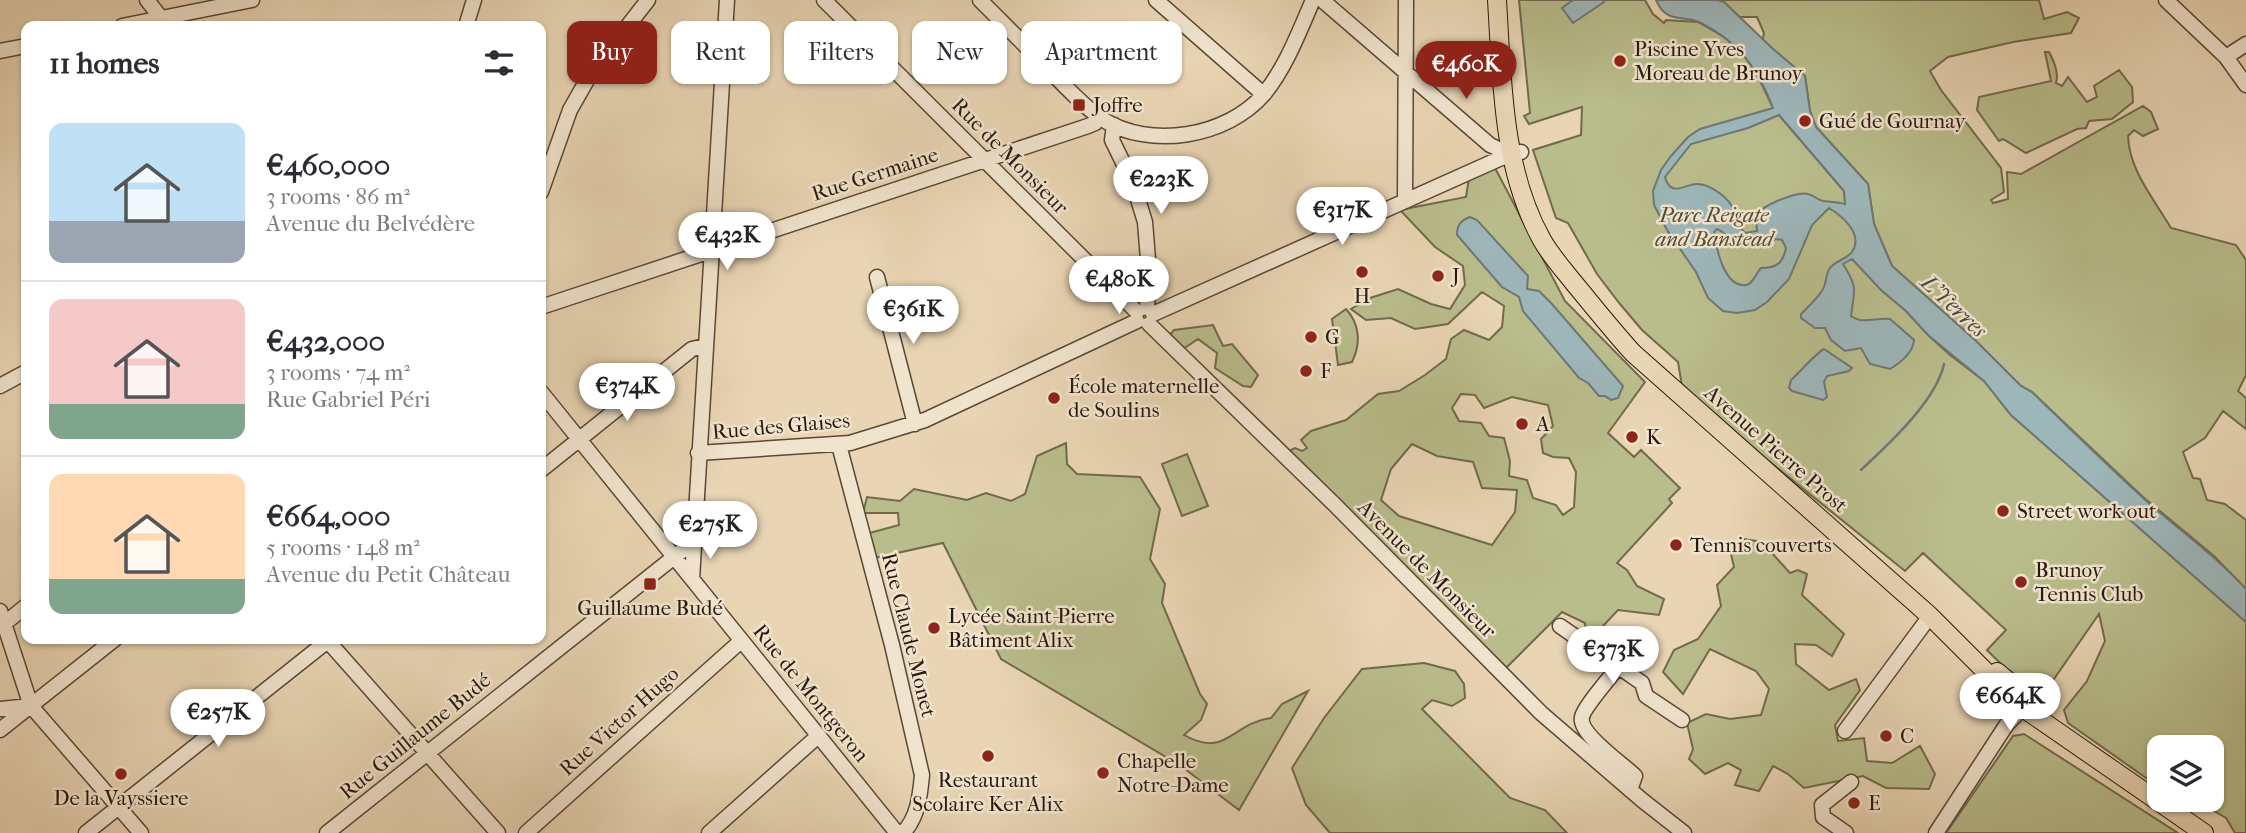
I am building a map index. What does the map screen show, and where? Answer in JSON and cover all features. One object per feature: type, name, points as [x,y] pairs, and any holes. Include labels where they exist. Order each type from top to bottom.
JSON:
[{"type":"main road","name":"Avenue Pierre Prost","points":[[1497,0],[1501,66],[1517,154],[1575,284],[1609,328],[1659,377],[1930,615],[2019,705],[2204,833]]},
{"type":"main road","name":"Avenue Pierre Prost","points":[[1503,0],[1517,154]]},
{"type":"street","points":[[147,0],[161,18]]},
{"type":"street","points":[[146,21],[224,2],[252,0]]},
{"type":"street","points":[[468,21],[474,0]]},
{"type":"street","points":[[546,178],[570,110],[591,73],[648,0]]},
{"type":"street","points":[[692,579],[727,0]]},
{"type":"street","name":"Rue de Monsieur","points":[[824,0],[1145,316]]},
{"type":"street","points":[[980,0],[1100,117],[1114,125],[1154,135],[1191,134],[1227,122],[1254,104],[1279,73],[1313,0]]},
{"type":"street","points":[[1156,0],[1264,94]]},
{"type":"street","points":[[1322,0],[1490,145],[1517,154]]},
{"type":"street","points":[[1405,201],[1406,0]]},
{"type":"street","points":[[2166,0],[2227,57],[2246,85]]},
{"type":"street","points":[[2227,57],[2246,44]]},
{"type":"street","points":[[0,51],[21,47]]},
{"type":"street","name":"Rue Germaine","points":[[546,305],[1087,126],[1100,117]]},
{"type":"street","points":[[1114,125],[1112,140],[1133,183],[1144,222],[1149,272],[1145,316]]},
{"type":"street","name":"Rue des Glaises","points":[[698,453],[839,445],[915,424],[1145,316],[1517,154]]},
{"type":"street","points":[[877,277],[915,424]]},
{"type":"street","name":"Avenue de Monsieur","points":[[1145,316],[1541,713],[1684,833]]},
{"type":"street","points":[[546,466],[692,349],[705,346]]},
{"type":"street","points":[[0,387],[21,375]]},
{"type":"street","name":"Rue de Montgeron","points":[[546,398],[897,832]]},
{"type":"street","name":"Rue Claude Monet","points":[[839,445],[892,645],[922,775],[920,796],[912,823],[897,832]]},
{"type":"street","name":"Rue Guillaume Budé","points":[[327,833],[693,542]]},
{"type":"street","points":[[21,608],[2,617],[31,706],[141,833]]},
{"type":"street","points":[[1845,731],[1930,615]]},
{"type":"street","points":[[1560,626],[1642,683],[1646,696],[1682,720]]},
{"type":"street","name":"Rue Victor Hugo","points":[[526,833],[741,641]]},
{"type":"street","points":[[0,730],[109,644]]},
{"type":"street","points":[[86,833],[322,644]]},
{"type":"street","points":[[332,644],[498,833]]},
{"type":"street","points":[[1617,668],[1582,715],[1581,726],[1635,776],[1630,790]]},
{"type":"street","points":[[1936,833],[2019,705]]},
{"type":"street","points":[[0,709],[31,706]]},
{"type":"street","points":[[709,833],[818,736]]},
{"type":"street","points":[[1846,833],[1823,817],[1822,805],[1851,782]]},
{"type":"green space","name":"Parc Reigate and Banstead","points":[[1519,0],[1645,0],[1653,14],[1664,23],[1666,20],[1698,22],[1726,38],[1751,62],[1773,108],[1844,191],[1845,201],[1881,290],[1950,355],[1984,381],[2011,415],[2246,622],[2246,833],[2235,833],[2226,818],[2216,812],[2224,812],[2224,735],[2147,735],[2147,779],[2068,723],[2064,710],[2087,681],[2105,641],[2099,614],[2045,692],[2010,672],[1987,650],[2006,630],[1923,553],[1905,571],[1683,392],[1678,362],[1642,330],[1597,274],[1568,223],[1556,218],[1533,150],[1581,135],[1582,107],[1529,124],[1524,116],[1530,113]]},
{"type":"green space","points":[[1706,0],[2039,0],[2044,19],[2067,12],[2079,18],[2071,33],[2013,42],[1948,57],[1930,71],[1941,90],[2001,168],[2004,192],[1991,200],[1993,203],[2008,199],[2007,172],[2021,174],[2143,106],[2151,112],[2158,129],[2143,136],[2134,130],[2128,136],[2129,149],[2144,184],[2171,228],[2236,245],[2246,260],[2246,375],[2238,391],[2246,398],[2246,429],[2223,411],[2205,438],[2183,452],[2193,478],[2200,479],[2207,500],[2225,504],[2246,520],[2246,589],[2214,556],[2143,497],[1892,266],[1874,224],[1868,184],[1816,127],[1810,111],[1805,76],[1761,48],[1764,33],[1757,17],[1729,17]]},
{"type":"green space","points":[[2045,52],[2049,52],[2054,63],[2056,83],[2062,86],[2068,77],[2087,102],[2097,97],[2094,86],[2119,70],[2132,87],[2133,102],[2112,119],[2089,121],[2086,128],[2077,129],[2026,153],[2003,139],[1999,141],[1977,110],[1979,97],[2051,81]]},
{"type":"green space","points":[[1494,166],[1565,301],[1645,382],[1608,433],[1634,457],[1641,450],[1680,488],[1669,499],[1672,503],[1617,563],[1627,570],[1637,586],[1664,599],[1659,615],[1618,610],[1603,626],[1601,639],[1586,634],[1585,623],[1562,612],[1506,668],[1287,452],[1295,448],[1302,451],[1307,448],[1301,440],[1311,431],[1346,420],[1378,394],[1399,391],[1425,375],[1446,359],[1451,339],[1464,330],[1489,340],[1502,327],[1504,306],[1482,292],[1448,324],[1415,329],[1391,318],[1366,320],[1351,309],[1370,298],[1398,289],[1431,304],[1450,309],[1465,285],[1463,266],[1435,247],[1400,210],[1466,197],[1469,178]],"holes":[[[1461,394],[1475,395],[1484,408],[1512,397],[1548,405],[1553,426],[1541,439],[1543,453],[1569,458],[1576,472],[1574,507],[1563,515],[1556,505],[1533,498],[1527,480],[1509,476],[1510,461],[1504,438],[1489,436],[1481,423],[1459,421],[1452,408]],[[1412,444],[1437,456],[1473,462],[1482,488],[1517,490],[1515,512],[1492,545],[1399,516],[1381,500],[1391,469]]]},
{"type":"green space","points":[[1346,309],[1358,334],[1357,348],[1352,362],[1338,365],[1332,319]]},
{"type":"green space","points":[[1213,325],[1223,346],[1232,344],[1258,375],[1251,387],[1243,386],[1215,368],[1217,353],[1198,339],[1183,349],[1169,336],[1174,330]]},
{"type":"green space","points":[[1066,443],[1067,464],[1077,474],[1140,477],[1160,509],[1150,559],[1165,584],[1162,603],[1200,694],[1207,704],[1201,720],[1184,735],[1210,743],[1220,741],[1258,721],[1271,718],[1282,704],[1308,691],[1239,810],[1181,766],[1001,659],[943,543],[874,558],[866,534],[899,525],[898,513],[863,513],[867,497],[900,501],[914,489],[967,500],[986,493],[1011,501],[1025,494],[1037,456]]},
{"type":"green space","points":[[1187,454],[1208,506],[1182,516],[1162,464]]},
{"type":"green space","points":[[1744,539],[1762,542],[1790,573],[1798,570],[1807,574],[1802,595],[1844,634],[1832,656],[1816,645],[1795,644],[1796,664],[1829,690],[1856,679],[1860,690],[1835,725],[1838,741],[1864,738],[1867,761],[1892,763],[1920,746],[1935,774],[1929,789],[1886,788],[1863,776],[1804,788],[1788,774],[1773,766],[1759,791],[1735,785],[1741,770],[1728,763],[1705,774],[1689,759],[1693,749],[1687,723],[1706,714],[1730,719],[1761,715],[1769,689],[1756,671],[1710,649],[1683,694],[1663,672],[1674,650],[1698,639],[1721,606],[1717,585],[1734,567],[1730,550]]},
{"type":"green space","points":[[1424,663],[1455,671],[1464,684],[1465,698],[1452,706],[1432,700],[1422,709],[1510,798],[1545,810],[1567,833],[1330,833],[1306,805],[1292,768],[1324,718],[1362,669]]},
{"type":"green space","points":[[2024,734],[2178,833],[1946,833],[2013,736]]},
{"type":"water","points":[[1573,0],[1604,2],[1573,23],[1562,8]]},
{"type":"water","points":[[1656,0],[1724,2],[1805,76],[1810,111],[1816,127],[1868,184],[1874,224],[1892,266],[1975,340],[2021,386],[2032,392],[2141,496],[2234,576],[2246,589],[2246,622],[2011,415],[1984,381],[1928,335],[1852,259],[1843,264],[1853,285],[1851,316],[1865,320],[1890,319],[1914,340],[1905,357],[1890,369],[1870,364],[1861,348],[1845,351],[1831,340],[1825,328],[1815,328],[1801,318],[1801,314],[1823,289],[1830,268],[1850,254],[1855,245],[1850,226],[1829,208],[1812,225],[1789,279],[1767,302],[1755,310],[1737,313],[1723,311],[1708,298],[1696,272],[1667,230],[1654,205],[1653,191],[1661,170],[1688,137],[1700,129],[1773,108],[1754,69],[1737,48],[1701,23],[1670,16],[1660,8]],"holes":[[[1779,115],[1844,191],[1845,204],[1823,201],[1808,194],[1789,197],[1760,211],[1756,217],[1757,231],[1745,233],[1736,228],[1734,211],[1729,201],[1714,190],[1698,184],[1675,189],[1668,184],[1665,177],[1691,144],[1748,128]],[[1717,229],[1738,243],[1749,246],[1782,240],[1786,248],[1783,257],[1775,266],[1761,268],[1748,284],[1738,284],[1722,265],[1714,232]]]},
{"type":"water","points":[[1470,217],[1477,220],[1528,276],[1527,289],[1539,291],[1552,304],[1623,386],[1618,398],[1611,400],[1599,396],[1588,383],[1579,378],[1523,311],[1519,297],[1502,287],[1457,235],[1460,224]]},
{"type":"water","points":[[1824,349],[1852,368],[1827,376],[1824,382],[1827,397],[1823,400],[1792,391],[1789,388],[1791,380]]},
{"type":"waterway","points":[[1861,470],[1921,407],[1931,393],[1944,364]]},
{"type":"place","name":"Piscine Yves Moreau de Brunoy","points":[[1620,61]]},
{"type":"place","name":"Joffre","points":[[1079,105]]},
{"type":"place","name":"Gué de Gournay","points":[[1805,121]]},
{"type":"place","name":"H","points":[[1362,272]]},
{"type":"place","name":"J","points":[[1438,276]]},
{"type":"place","name":"G","points":[[1311,337]]},
{"type":"place","name":"F","points":[[1306,371]]},
{"type":"place","name":"École maternelle de Soulins","points":[[1054,398]]},
{"type":"place","name":"A","points":[[1522,424]]},
{"type":"place","name":"K","points":[[1632,437]]},
{"type":"place","name":"Street work out","points":[[2003,511]]},
{"type":"place","name":"Tennis couverts","points":[[1676,545]]},
{"type":"place","name":"Brunoy Tennis Club","points":[[2021,582]]},
{"type":"place","name":"Guillaume Budé","points":[[650,584]]},
{"type":"place","name":"Lycée Saint-Pierre Bâtiment Alix","points":[[934,628]]},
{"type":"place","name":"C","points":[[1886,736]]},
{"type":"place","name":"Restaurant Scolaire Ker Alix","points":[[988,756]]},
{"type":"place","name":"Chapelle Notre-Dame","points":[[1103,773]]},
{"type":"place","name":"De la Vayssiere","points":[[121,774]]},
{"type":"place","name":"E","points":[[1854,803]]},
{"type":"water label","name":"L'Yerres","points":[[1954,306]]}]
